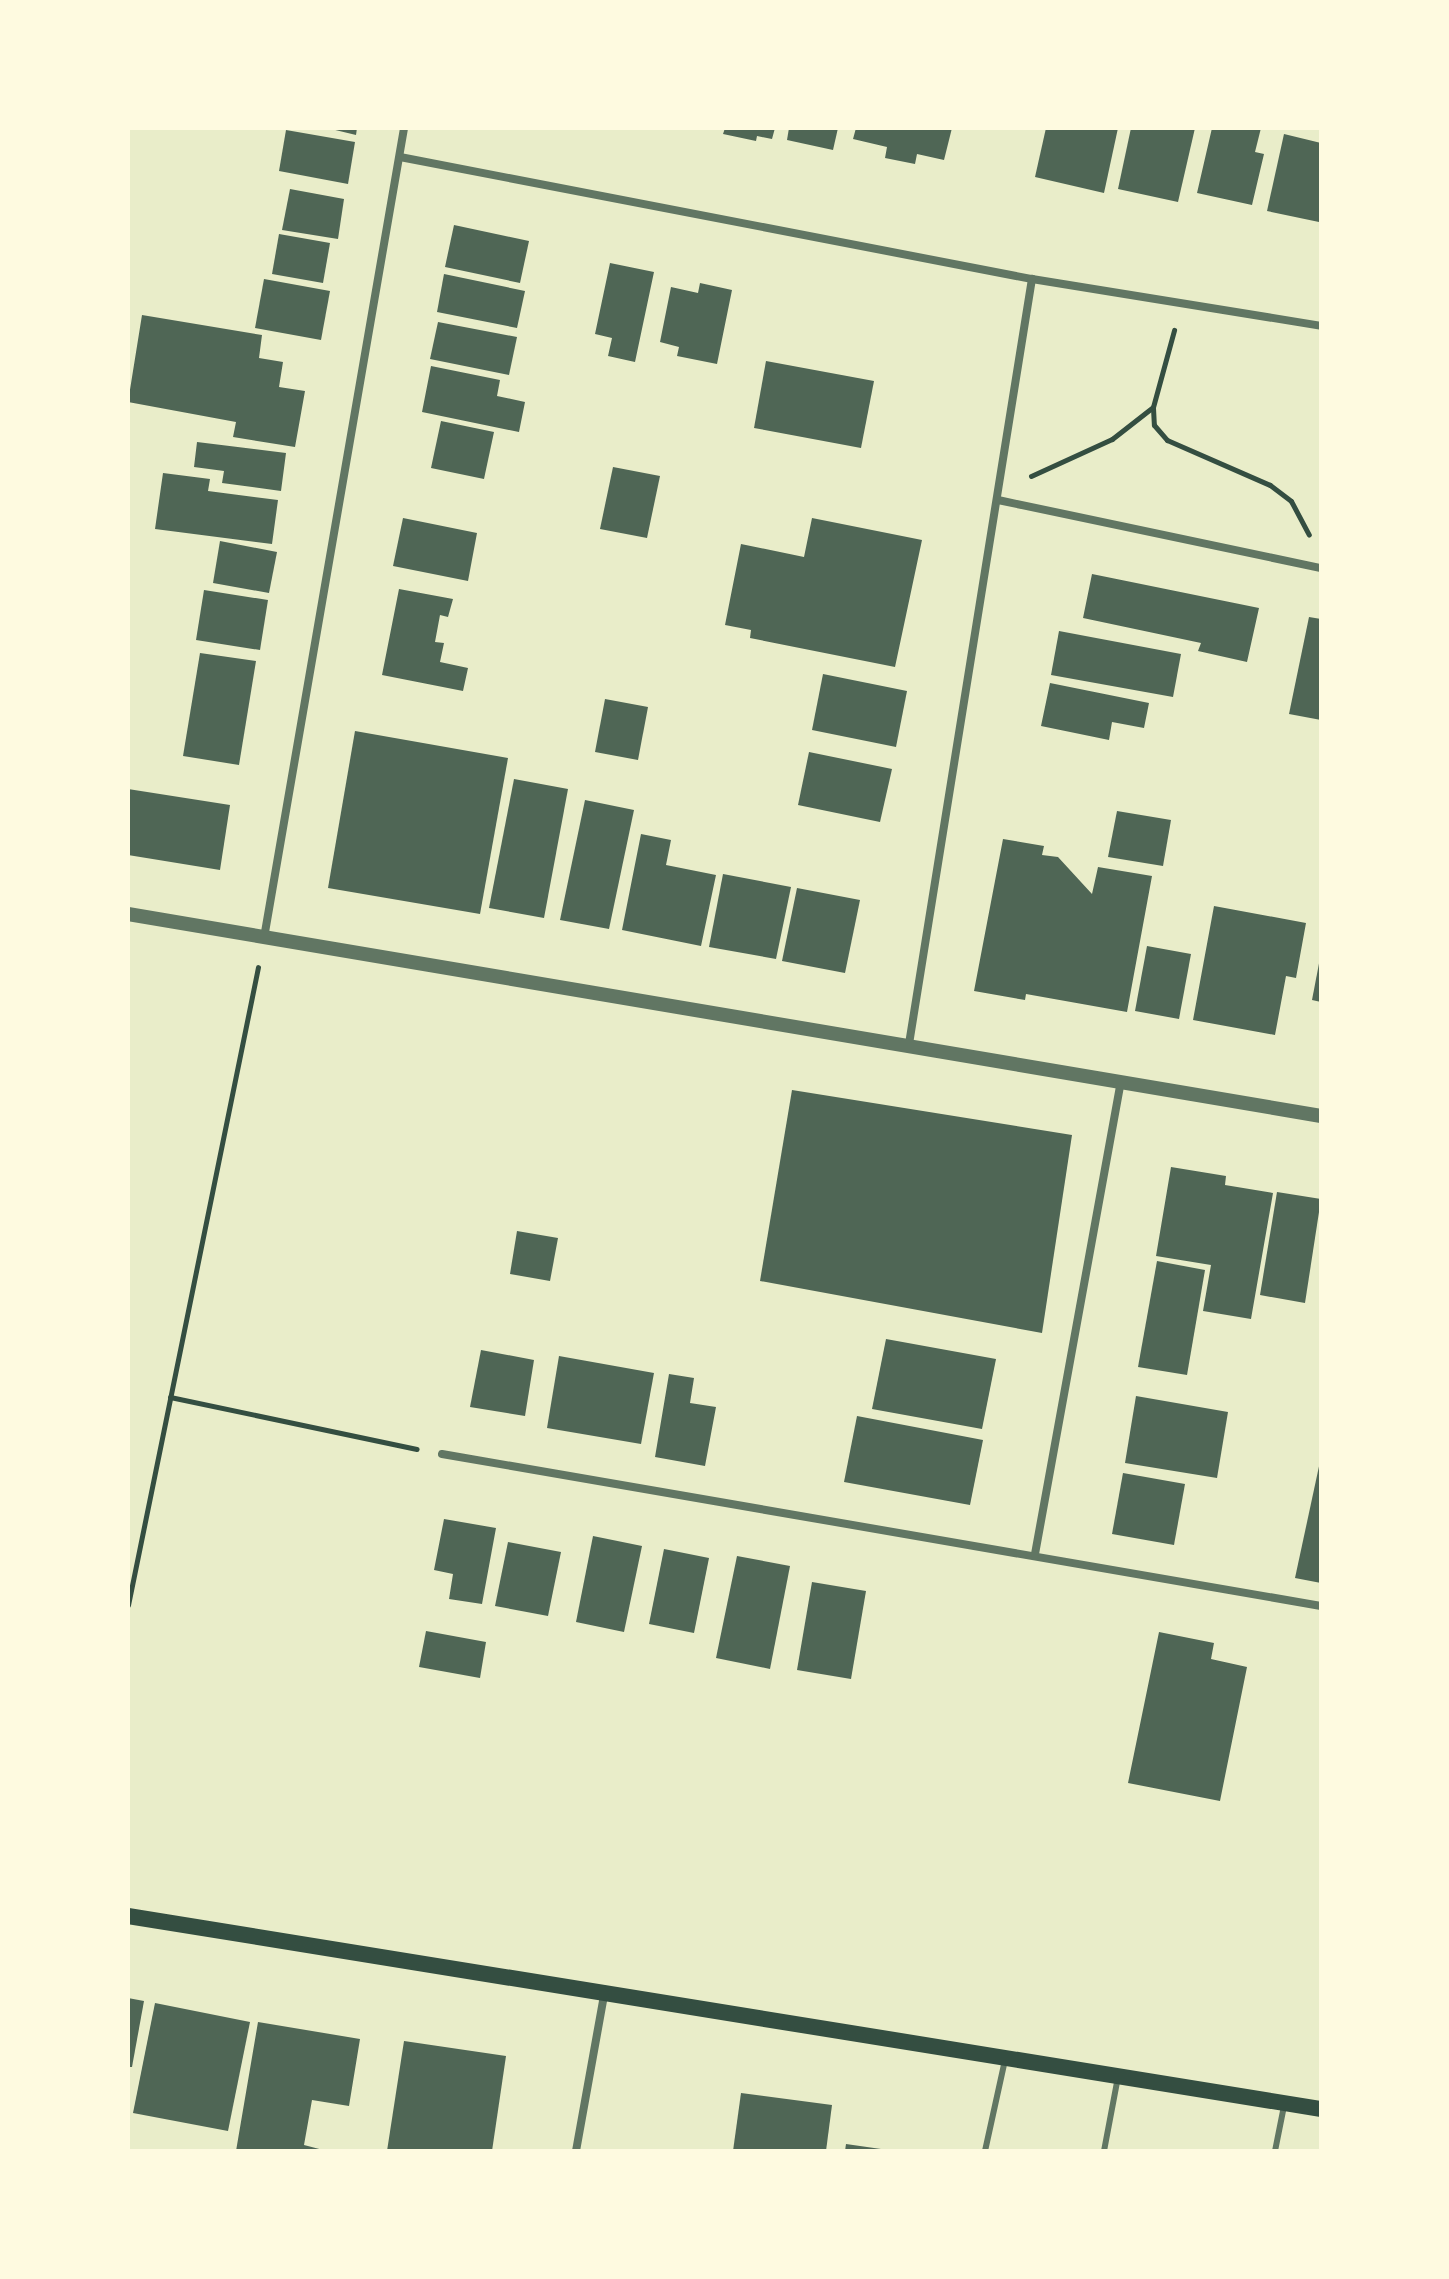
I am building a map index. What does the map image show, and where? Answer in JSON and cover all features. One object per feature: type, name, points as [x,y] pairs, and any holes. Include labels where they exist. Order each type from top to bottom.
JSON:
[{"type":"main road","points":[[128,1916],[605,1989],[1005,2060],[1321,2109]]},
{"type":"street","points":[[264,938],[404,128]]},
{"type":"street","points":[[400,157],[1032,279],[1321,326]]},
{"type":"street","points":[[909,1044],[1032,279]]},
{"type":"street","points":[[998,500],[1321,568]]},
{"type":"street","points":[[128,914],[1321,1116]]},
{"type":"street","points":[[1035,1554],[1122,1080]]},
{"type":"street","points":[[442,1454],[1035,1554],[1321,1606]]},
{"type":"street","points":[[576,2151],[605,1989]]},
{"type":"lane","points":[[985,2151],[1005,2060]]},
{"type":"lane","points":[[1104,2151],[1118,2077]]},
{"type":"lane","points":[[1275,2151],[1285,2103]]},
{"type":"path","points":[[1186,304],[1166,348],[1153,407],[1154,425],[1167,440],[1270,485],[1291,501],[1315,549]]},
{"type":"path","points":[[998,500],[1036,473],[1112,439],[1153,407]]},
{"type":"path","points":[[128,1605],[264,938]]},
{"type":"path","points":[[170,1397],[442,1454]]},
{"type":"building","points":[[327,128],[357,128],[356,135]]},
{"type":"building","points":[[725,128],[775,128],[772,139],[757,136],[756,141],[723,134]]},
{"type":"building","points":[[789,128],[838,128],[833,150],[787,140]]},
{"type":"building","points":[[856,128],[952,128],[944,160],[917,154],[915,164],[885,158],[887,147],[853,139]]},
{"type":"building","points":[[1046,128],[1118,128],[1104,193],[1035,177]]},
{"type":"building","points":[[1131,128],[1195,128],[1178,202],[1118,189]]},
{"type":"building","points":[[1212,128],[1261,128],[1255,152],[1264,154],[1252,205],[1197,193]]},
{"type":"building","points":[[286,130],[355,142],[348,184],[279,171]]},
{"type":"building","points":[[1284,134],[1321,143],[1319,222],[1267,211]]},
{"type":"building","points":[[290,189],[344,199],[338,239],[282,230]]},
{"type":"building","points":[[454,225],[529,241],[520,283],[445,267]]},
{"type":"building","points":[[279,234],[330,243],[323,283],[272,274]]},
{"type":"building","points":[[610,263],[654,272],[635,362],[608,356],[612,338],[595,334]]},
{"type":"building","points":[[444,274],[525,291],[517,328],[437,312]]},
{"type":"building","points":[[264,279],[330,291],[321,340],[255,328]]},
{"type":"building","points":[[700,283],[732,290],[717,364],[677,356],[679,347],[660,342],[671,287],[698,293]]},
{"type":"building","points":[[142,315],[262,335],[259,358],[283,362],[279,387],[305,391],[295,447],[233,437],[236,422],[128,402]]},
{"type":"building","points":[[438,322],[517,337],[509,375],[430,359]]},
{"type":"building","points":[[766,361],[874,381],[861,448],[754,428]]},
{"type":"building","points":[[431,366],[500,380],[497,396],[525,402],[519,432],[422,412]]},
{"type":"building","points":[[441,421],[494,432],[484,479],[431,468]]},
{"type":"building","points":[[197,442],[286,453],[281,491],[222,483],[224,471],[194,467]]},
{"type":"building","points":[[613,467],[660,476],[647,538],[600,529]]},
{"type":"building","points":[[163,473],[210,479],[208,491],[278,500],[272,544],[155,529]]},
{"type":"building","points":[[403,518],[477,533],[468,581],[393,566]]},
{"type":"building","points":[[812,518],[922,540],[895,667],[750,638],[751,630],[725,625],[741,544],[804,557]]},
{"type":"building","points":[[220,541],[277,552],[269,593],[213,583]]},
{"type":"building","points":[[1092,574],[1259,608],[1247,662],[1198,651],[1201,643],[1083,618]]},
{"type":"building","points":[[399,589],[453,599],[448,617],[440,615],[435,642],[444,643],[440,662],[468,668],[463,691],[382,675]]},
{"type":"building","points":[[204,590],[268,600],[260,650],[196,640]]},
{"type":"building","points":[[1309,617],[1321,619],[1321,720],[1289,714]]},
{"type":"building","points":[[1059,631],[1181,654],[1173,697],[1051,675]]},
{"type":"building","points":[[200,653],[256,661],[239,765],[183,756]]},
{"type":"building","points":[[823,674],[907,691],[896,747],[812,730]]},
{"type":"building","points":[[1050,683],[1149,703],[1144,728],[1112,722],[1109,740],[1041,726]]},
{"type":"building","points":[[605,699],[648,707],[638,760],[595,752]]},
{"type":"building","points":[[355,731],[508,758],[480,914],[328,888]]},
{"type":"building","points":[[809,752],[892,769],[880,822],[798,805]]},
{"type":"building","points":[[514,779],[568,789],[544,918],[489,908]]},
{"type":"building","points":[[128,789],[230,805],[220,870],[128,855]]},
{"type":"building","points":[[585,800],[634,810],[609,929],[560,920]]},
{"type":"building","points":[[1117,811],[1171,820],[1163,866],[1108,857]]},
{"type":"building","points":[[641,834],[671,840],[666,865],[716,875],[701,946],[622,930]]},
{"type":"building","points":[[1003,839],[1044,846],[1042,855],[1058,857],[1092,894],[1098,867],[1152,876],[1127,1012],[1026,994],[1025,1000],[974,991]]},
{"type":"building","points":[[723,874],[791,887],[776,959],[709,947]]},
{"type":"building","points":[[797,888],[860,900],[845,973],[782,961]]},
{"type":"building","points":[[1214,906],[1306,923],[1296,978],[1286,976],[1275,1035],[1193,1020]]},
{"type":"building","points":[[1147,946],[1191,954],[1179,1019],[1135,1011]]},
{"type":"building","points":[[1321,953],[1321,1002],[1312,1000]]},
{"type":"building","points":[[792,1090],[1072,1135],[1042,1333],[760,1281]]},
{"type":"building","points":[[1171,1167],[1226,1176],[1225,1185],[1273,1193],[1251,1319],[1203,1311],[1211,1265],[1156,1256]]},
{"type":"building","points":[[1277,1192],[1321,1199],[1305,1303],[1260,1295]]},
{"type":"building","points":[[517,1231],[558,1238],[550,1281],[510,1274]]},
{"type":"building","points":[[1157,1261],[1205,1270],[1187,1375],[1138,1367]]},
{"type":"building","points":[[886,1339],[996,1359],[982,1429],[872,1409]]},
{"type":"building","points":[[481,1350],[534,1360],[525,1416],[470,1407]]},
{"type":"building","points":[[559,1356],[654,1373],[641,1444],[547,1428]]},
{"type":"building","points":[[669,1374],[694,1378],[690,1403],[716,1407],[705,1466],[655,1457]]},
{"type":"building","points":[[1136,1396],[1228,1412],[1217,1478],[1125,1463]]},
{"type":"building","points":[[857,1416],[983,1440],[970,1505],[844,1482]]},
{"type":"building","points":[[1321,1457],[1321,1583],[1295,1578]]},
{"type":"building","points":[[1123,1473],[1185,1484],[1174,1545],[1112,1534]]},
{"type":"building","points":[[444,1519],[496,1528],[482,1604],[449,1599],[453,1574],[434,1570]]},
{"type":"building","points":[[593,1536],[642,1546],[624,1632],[576,1622]]},
{"type":"building","points":[[508,1542],[561,1552],[548,1616],[495,1606]]},
{"type":"building","points":[[664,1549],[709,1558],[694,1633],[649,1624]]},
{"type":"building","points":[[737,1556],[790,1566],[770,1669],[716,1658]]},
{"type":"building","points":[[812,1582],[866,1591],[851,1679],[797,1670]]},
{"type":"building","points":[[426,1631],[486,1642],[480,1678],[419,1667]]},
{"type":"building","points":[[1159,1632],[1214,1643],[1211,1659],[1247,1667],[1220,1801],[1128,1783]]},
{"type":"building","points":[[128,1998],[144,2001],[132,2067],[128,2067]]},
{"type":"building","points":[[155,2003],[250,2022],[228,2131],[133,2113]]},
{"type":"building","points":[[258,2022],[360,2039],[349,2106],[312,2100],[304,2145],[327,2151],[236,2151]]},
{"type":"building","points":[[404,2041],[506,2056],[492,2151],[387,2151]]},
{"type":"building","points":[[741,2093],[832,2105],[826,2151],[733,2151]]},
{"type":"building","points":[[846,2144],[881,2149],[881,2151],[845,2151]]}]
